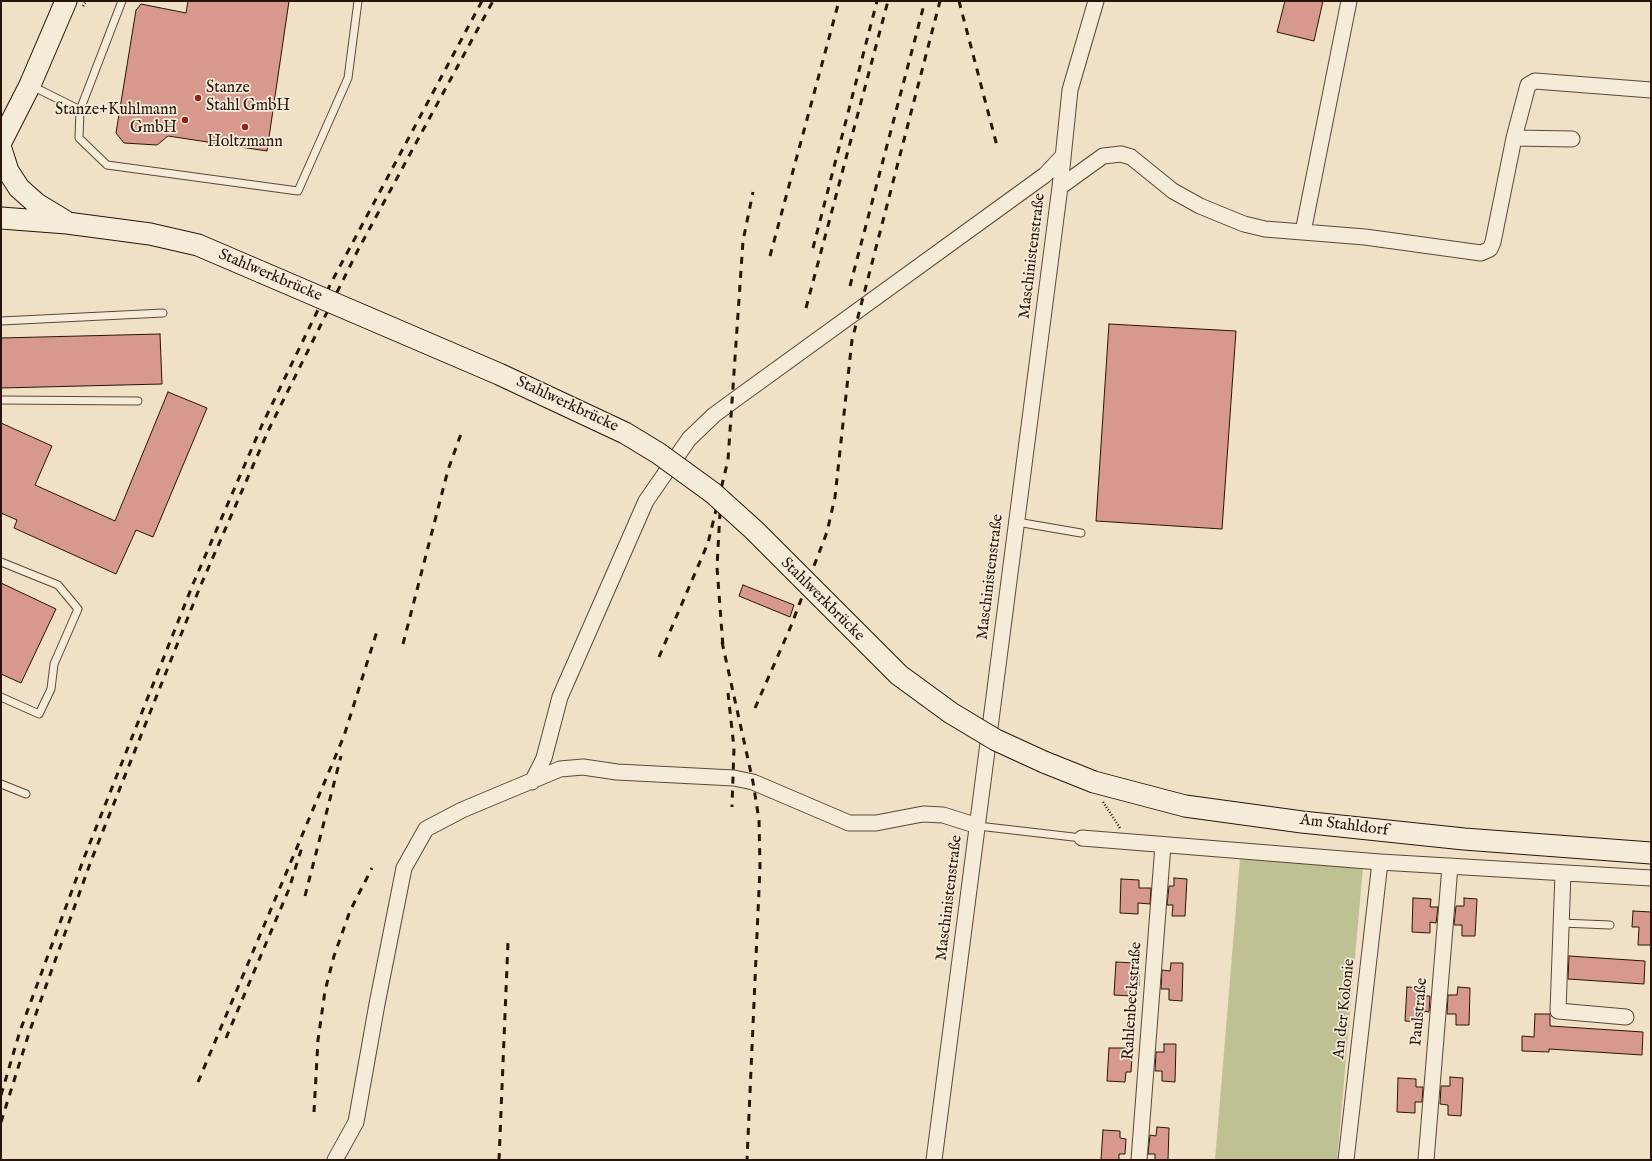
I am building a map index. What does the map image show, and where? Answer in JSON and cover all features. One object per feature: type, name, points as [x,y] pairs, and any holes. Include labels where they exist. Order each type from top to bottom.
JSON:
[{"type":"main road","points":[[1,142],[30,85],[66,1]]},
{"type":"main road","points":[[1,149],[8,171],[19,188],[37,204],[67,223]]},
{"type":"main road","name":"Stahlwerkbrücke","points":[[1,218],[126,229],[198,245],[513,380],[625,433],[658,453],[713,493],[754,530],[899,675],[951,713],[996,740],[1044,762]]},
{"type":"main road","name":"Am Stahldorf","points":[[1044,762],[1094,782],[1185,806],[1287,820],[1464,839],[1651,852]]},
{"type":"street","name":"Maschinistenstraße","points":[[934,1160],[1060,187],[1070,90],[1096,1]]},
{"type":"street","points":[[1302,232],[1349,1]]},
{"type":"street","points":[[1060,187],[1103,156],[1121,154],[1131,157],[1173,191],[1200,206],[1222,216],[1266,229],[1366,237],[1481,253],[1490,249],[1493,242],[1514,138],[1528,85],[1535,81],[1651,90]]},
{"type":"street","points":[[1514,138],[1572,139]]},
{"type":"street","points":[[532,782],[544,758],[560,697],[646,501],[689,440],[714,415],[1045,175],[1062,157]]},
{"type":"street","points":[[335,1160],[356,1122],[376,1004],[404,868],[426,829],[462,810],[560,769],[572,767],[617,772],[734,778],[753,782],[849,823],[876,824],[923,814],[943,815],[978,826]]},
{"type":"street","points":[[1082,838],[1380,862],[1651,878]]},
{"type":"street","name":"Rahlenbeckstraße","points":[[1139,1160],[1163,845]]},
{"type":"street","name":"An der Kolonie","points":[[1346,1160],[1380,862]]},
{"type":"street","name":"Paulstraße","points":[[1426,1160],[1450,866]]},
{"type":"street","points":[[1563,873],[1558,1011],[1626,1017]]},
{"type":"lane","points":[[122,1],[80,110],[79,138],[107,165],[298,191],[348,78],[358,1]]},
{"type":"lane","points":[[30,85],[80,110]]},
{"type":"lane","points":[[1,321],[163,313]]},
{"type":"lane","points":[[1,400],[138,401]]},
{"type":"lane","points":[[1017,522],[1081,533]]},
{"type":"lane","points":[[1,562],[58,585],[78,610],[54,664],[51,689],[40,714],[1,697]]},
{"type":"lane","points":[[1,784],[26,794]]},
{"type":"lane","points":[[978,826],[1082,838]]},
{"type":"lane","points":[[1561,923],[1610,925]]},
{"type":"path","points":[[1101,800],[1123,832]]},
{"type":"green space","points":[[1240,859],[1363,867],[1337,1160],[1215,1160]]},
{"type":"building","name":"Stanze Stahl GmbH","points":[[188,1],[289,1],[267,151],[168,136],[157,145],[124,143],[116,133],[136,10],[141,4],[186,13]]},
{"type":"building","points":[[1285,1],[1323,1],[1314,41],[1277,32]]},
{"type":"building","points":[[1109,324],[1236,331],[1222,529],[1096,521]]},
{"type":"building","points":[[160,334],[162,384],[1,388],[1,338]]},
{"type":"building","points":[[168,392],[207,408],[153,537],[136,530],[116,574],[14,528],[17,520],[1,513],[1,423],[52,446],[35,485],[115,521]]},
{"type":"building","points":[[1,583],[56,609],[21,683],[1,674]]},
{"type":"building","points":[[743,585],[794,605],[790,617],[739,596]]},
{"type":"building","points":[[1174,878],[1187,879],[1185,916],[1172,916],[1173,905],[1167,905],[1169,886],[1174,886]]},
{"type":"building","points":[[1121,879],[1139,880],[1139,888],[1151,888],[1150,904],[1138,903],[1138,914],[1120,913]]},
{"type":"building","points":[[1413,898],[1431,899],[1430,907],[1438,907],[1436,923],[1430,922],[1430,933],[1412,932]]},
{"type":"building","points":[[1464,898],[1477,899],[1475,936],[1462,936],[1462,925],[1454,925],[1456,906],[1464,906]]},
{"type":"building","points":[[1633,911],[1651,912],[1651,945],[1638,945],[1639,927],[1632,927]]},
{"type":"building","points":[[1569,956],[1645,961],[1644,984],[1568,979]]},
{"type":"building","points":[[1116,962],[1134,963],[1133,970],[1139,971],[1139,986],[1133,986],[1132,996],[1114,995]]},
{"type":"building","points":[[1171,963],[1183,963],[1182,1001],[1169,1000],[1169,989],[1161,989],[1162,970],[1170,971]]},
{"type":"building","points":[[1407,987],[1424,988],[1424,996],[1430,996],[1429,1012],[1424,1011],[1423,1022],[1405,1021]]},
{"type":"building","points":[[1458,987],[1470,988],[1469,1025],[1456,1025],[1456,1014],[1447,1014],[1448,995],[1457,995]]},
{"type":"building","points":[[1535,1014],[1550,1014],[1550,1026],[1643,1032],[1642,1055],[1549,1049],[1549,1052],[1522,1051],[1522,1036],[1534,1037]]},
{"type":"building","points":[[1164,1044],[1176,1044],[1175,1082],[1162,1081],[1162,1071],[1155,1071],[1156,1052],[1164,1052]]},
{"type":"building","points":[[1109,1048],[1127,1048],[1126,1056],[1132,1057],[1131,1072],[1126,1072],[1125,1082],[1107,1081]]},
{"type":"building","points":[[1450,1077],[1463,1078],[1461,1116],[1448,1115],[1448,1105],[1440,1104],[1441,1086],[1450,1086]]},
{"type":"building","points":[[1398,1078],[1416,1079],[1416,1087],[1423,1087],[1422,1102],[1415,1102],[1415,1113],[1397,1112]]},
{"type":"building","points":[[1157,1127],[1169,1128],[1168,1160],[1155,1160],[1155,1154],[1148,1154],[1150,1135],[1156,1136]]},
{"type":"building","points":[[1103,1130],[1120,1131],[1120,1138],[1126,1139],[1125,1154],[1119,1154],[1119,1160],[1101,1160]]},
{"type":"railway","points":[[1,1095],[20,1031],[84,858],[193,584],[262,425],[331,283],[482,1]]},
{"type":"railway","points":[[1,1122],[29,1033],[91,861],[200,587],[269,429],[358,250],[493,1]]},
{"type":"railway","points":[[770,256],[839,1]]},
{"type":"railway","points":[[813,248],[877,1]]},
{"type":"railway","points":[[806,308],[888,1]]},
{"type":"railway","points":[[850,286],[925,1]]},
{"type":"railway","points":[[755,708],[791,626],[827,532],[835,497],[852,340],[940,1]]},
{"type":"railway","points":[[959,1],[997,146]]},
{"type":"railway","points":[[659,657],[708,543],[728,460],[743,241],[753,192]]},
{"type":"railway","points":[[403,644],[448,470],[462,431]]},
{"type":"railway","points":[[720,512],[717,567],[723,647]]},
{"type":"railway","points":[[198,1082],[344,736],[378,628]]},
{"type":"railway","points":[[722,642],[753,782],[759,820],[760,867],[747,1160]]},
{"type":"railway","points":[[728,693],[734,748],[732,807]]},
{"type":"railway","points":[[305,896],[341,756]]},
{"type":"railway","points":[[226,1038],[289,889],[302,847]]},
{"type":"railway","points":[[314,1112],[318,1040],[325,991],[334,956],[350,911],[372,868]]},
{"type":"railway","points":[[499,1160],[508,942]]},
{"type":"place","name":"Stanze Stahl GmbH","points":[[198,98]]},
{"type":"place","name":"Stanze+Kuhlmann GmbH","points":[[185,120]]},
{"type":"place","name":"Holtzmann","points":[[245,127]]}]
